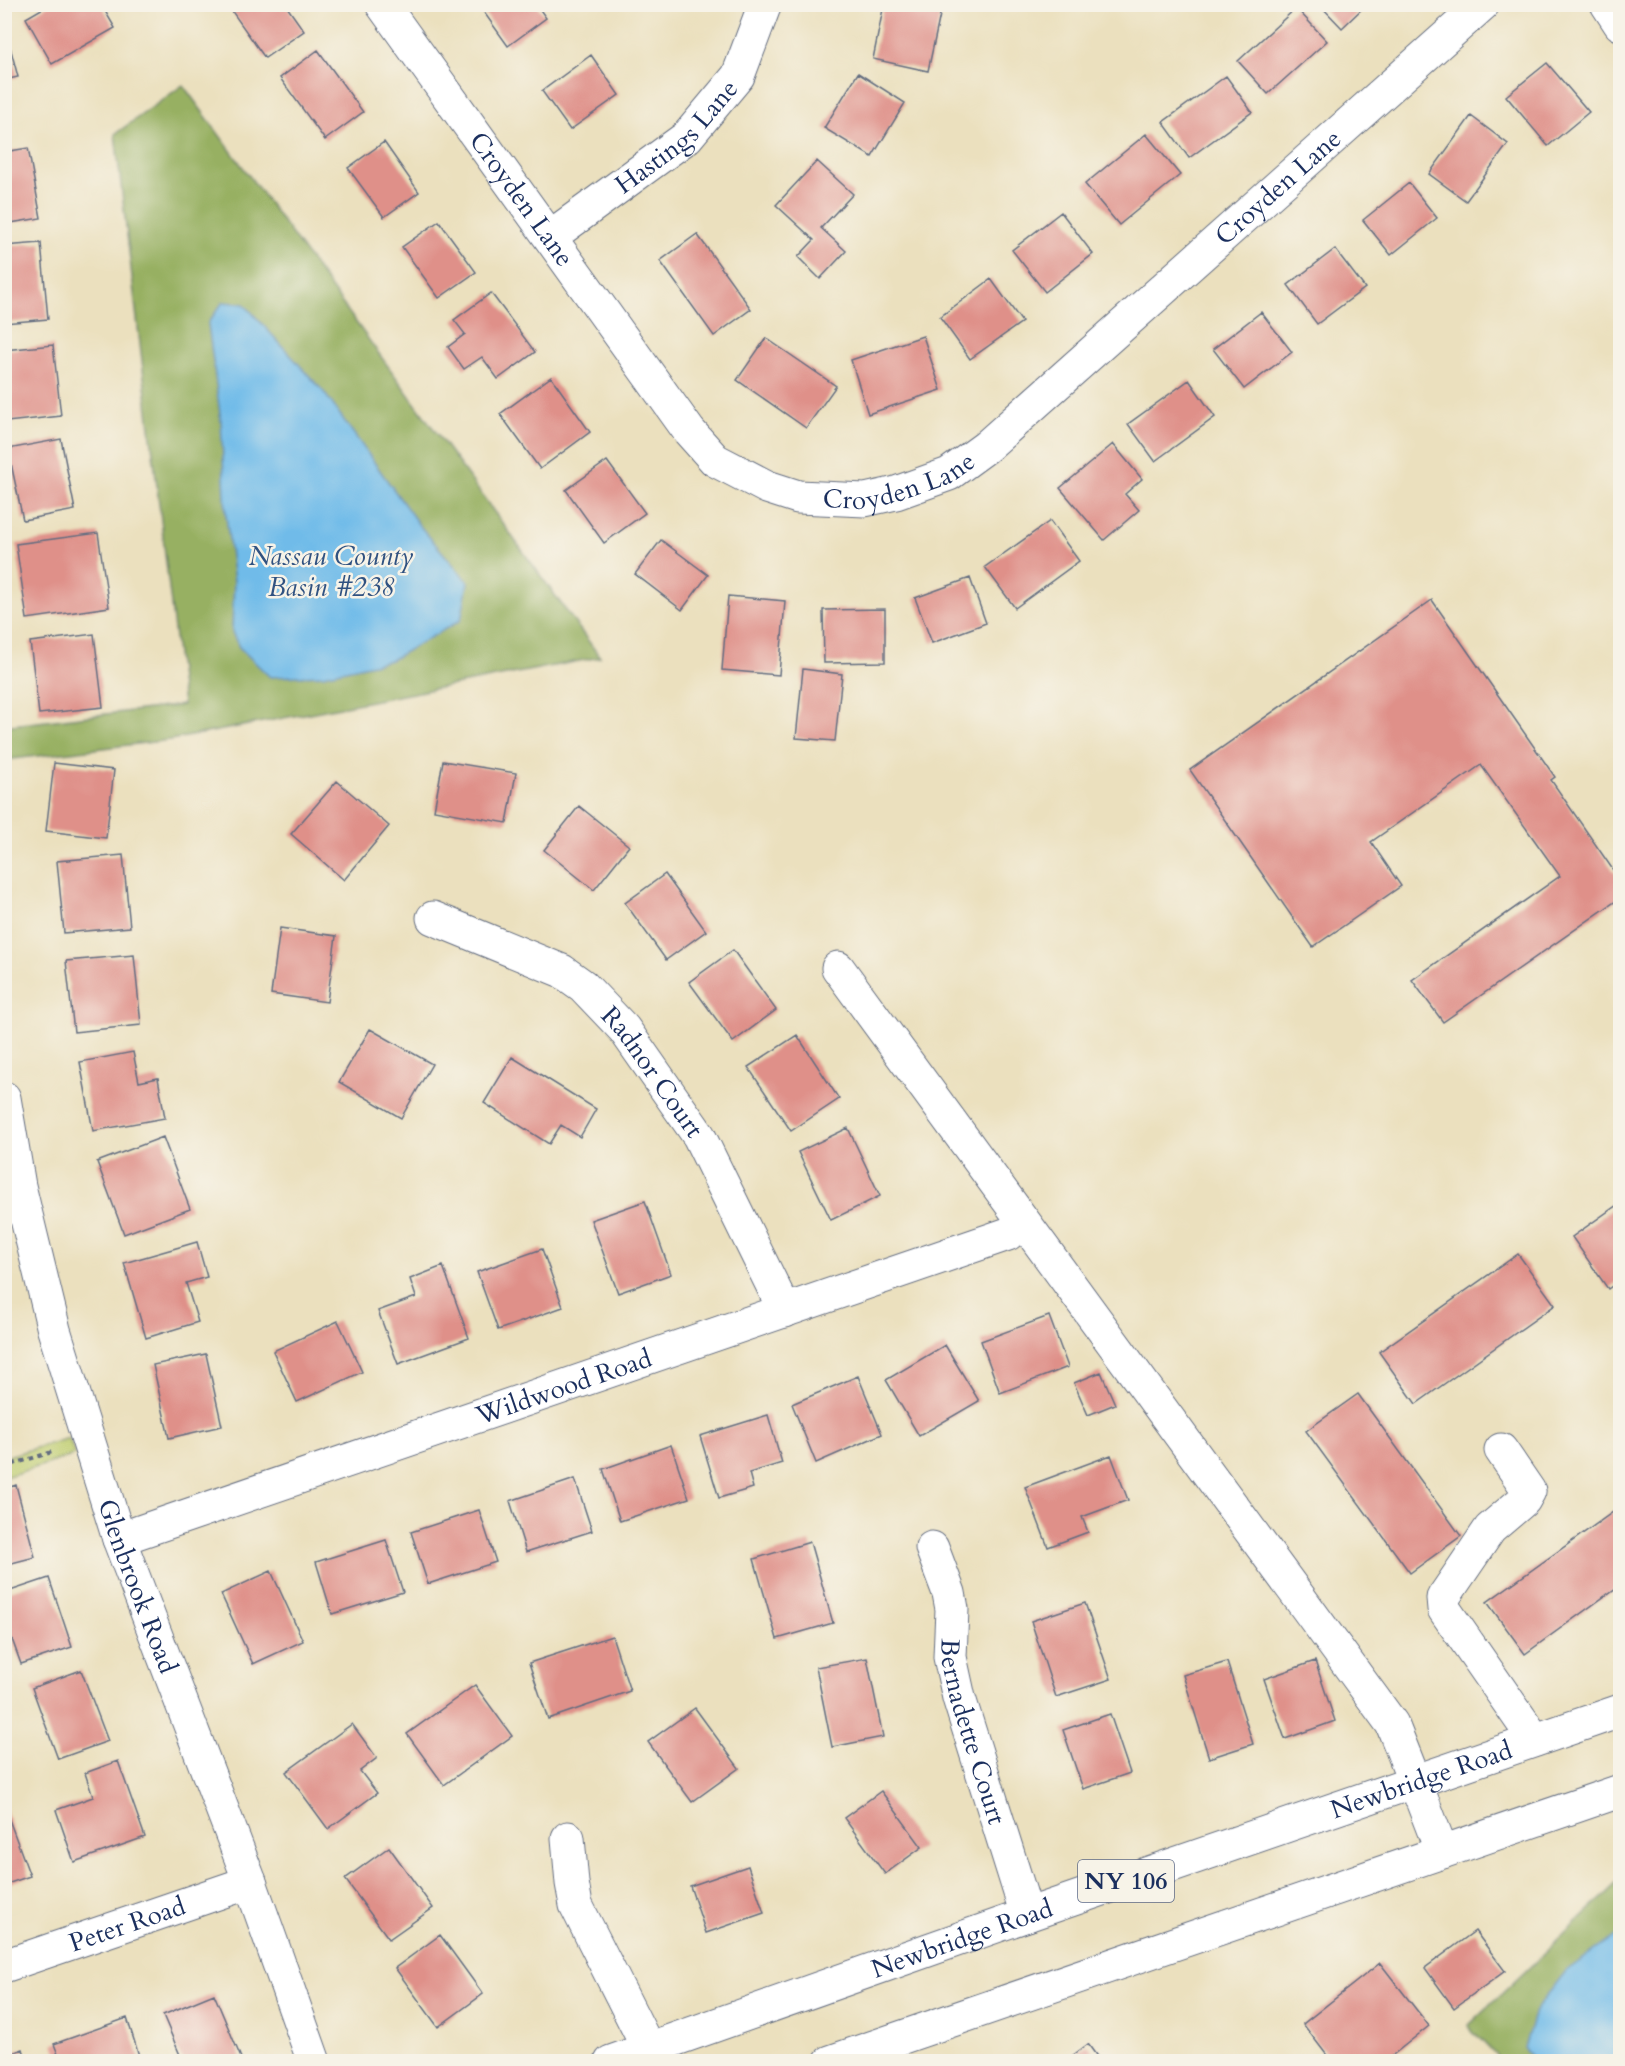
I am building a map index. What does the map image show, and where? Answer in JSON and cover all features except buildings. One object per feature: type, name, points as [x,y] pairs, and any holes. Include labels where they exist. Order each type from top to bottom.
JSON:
[{"type":"street","name":"Croyden Lane","points":[[382,4],[689,432],[715,460],[767,487],[798,497],[865,500],[896,493],[949,474],[986,447],[1483,4]]},
{"type":"street","name":"Hastings Lane","points":[[550,237],[687,137],[738,76],[765,4]]},
{"type":"street","points":[[1607,4],[1620,24]]},
{"type":"street","name":"Radnor Court","points":[[433,918],[562,971],[583,986],[624,1029],[699,1136],[785,1311]]},
{"type":"street","points":[[838,968],[1392,1724],[1442,1852]]},
{"type":"street","name":"Glenbrook Road","points":[[4,1098],[19,1186],[54,1330],[119,1539],[250,1882],[314,2061]]},
{"type":"street","name":"Wildwood Road","points":[[119,1539],[1008,1234]]},
{"type":"street","points":[[1501,1450],[1529,1491],[1524,1500],[1490,1529],[1443,1598],[1444,1609],[1535,1740]]},
{"type":"street","name":"Bernadette Court","points":[[932,1548],[949,1593],[952,1609],[950,1657],[959,1698],[1027,1915]]},
{"type":"street","name":"Newbridge Road","points":[[611,2061],[1620,1711]]},
{"type":"street","points":[[830,2061],[1620,1791]]},
{"type":"street","points":[[568,1838],[576,1905],[648,2048]]},
{"type":"street","name":"Peter Road","points":[[4,1966],[250,1882]]},
{"type":"path","points":[[4,1467],[52,1452]]},
{"type":"green space","points":[[183,85],[600,657],[170,740],[5,760],[4,726],[183,705],[115,134]]},
{"type":"green space","points":[[69,1438],[75,1455],[5,1477],[5,1457]]},
{"type":"green space","points":[[1620,1881],[1620,2061],[1501,2061],[1468,2026]]},
{"type":"water","name":"Nassau County Basin #238","points":[[223,302],[244,304],[323,391],[419,525],[468,582],[461,620],[391,660],[323,675],[270,677],[239,647],[232,632],[234,581],[226,515],[221,421],[208,323]]},
{"type":"water","points":[[1620,1933],[1620,2061],[1534,2061],[1524,2048],[1535,2011],[1566,1971]]}]
